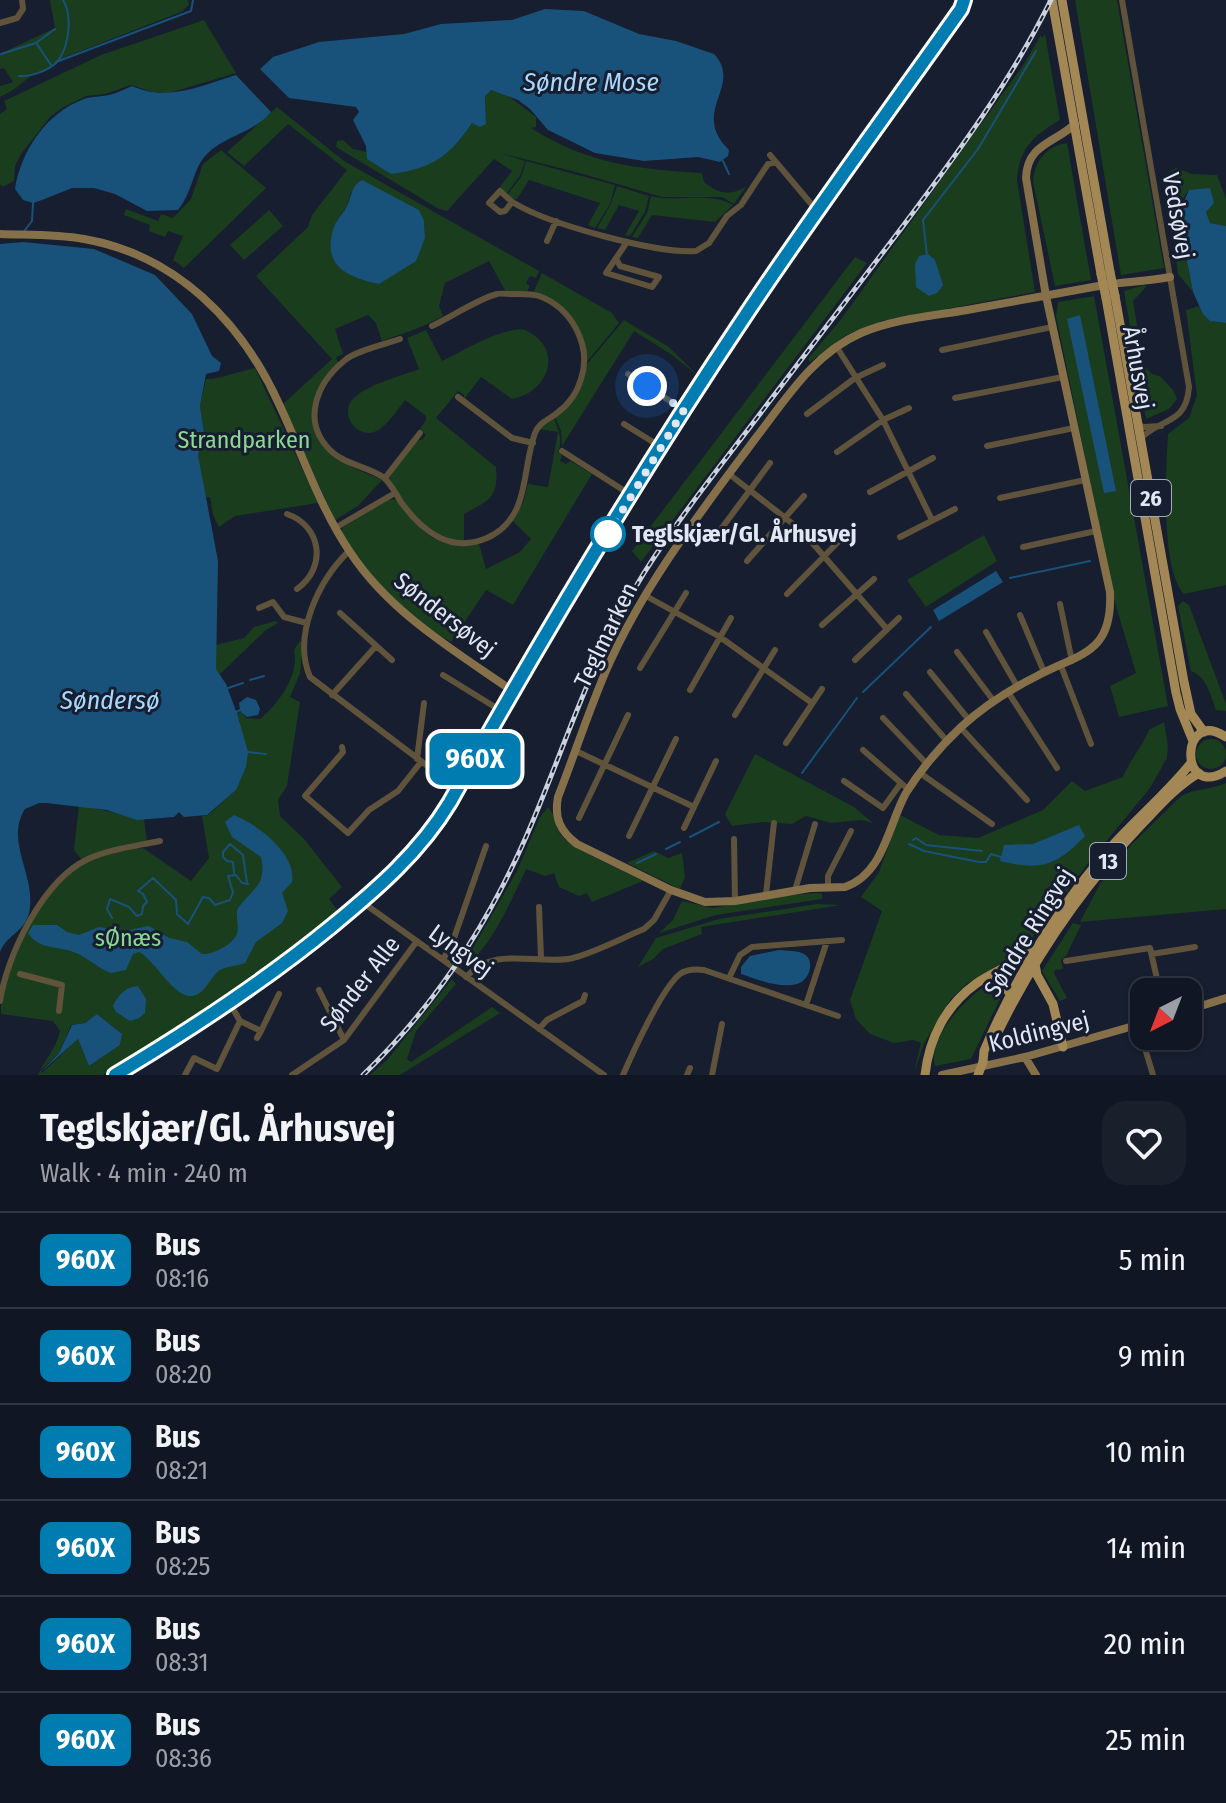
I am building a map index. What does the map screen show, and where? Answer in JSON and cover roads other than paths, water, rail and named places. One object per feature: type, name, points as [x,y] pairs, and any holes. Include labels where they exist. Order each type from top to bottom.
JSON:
[{"type":"main road","name":"Århusvej","points":[[1059,1],[1055,15],[1106,273]]},
{"type":"main road","name":"Århusvej","points":[[1059,1],[1176,693],[1193,741]]},
{"type":"main road","name":"Århusvej","points":[[1110,297],[1140,439],[1188,702],[1195,721],[1204,732]]},
{"type":"main road","points":[[1226,736],[1215,731],[1204,732],[1193,741],[1189,752],[1191,763],[1199,773],[1214,776],[1226,771]]},
{"type":"main road","name":"Søndre Ringvej","points":[[978,1075],[1038,946],[1072,896],[1107,851],[1191,763]]},
{"type":"main road","name":"Søndre Ringvej","points":[[1014,994],[1068,912],[1109,860],[1162,804],[1199,773]]},
{"type":"main road","points":[[925,1075],[931,1045],[948,1011],[959,998],[1038,946]]},
{"type":"main road","points":[[1035,964],[1037,975],[1049,995],[1063,1047]]},
{"type":"main road","points":[[988,978],[1003,983],[1014,994],[1034,987],[1049,995]]},
{"type":"street","points":[[0,23],[17,18],[23,9],[22,0]]},
{"type":"street","points":[[115,1075],[290,960],[362,902],[416,849],[442,816],[684,410],[747,313],[961,9],[964,0]]},
{"type":"street","name":"Vedsøvej","points":[[1122,0],[1189,387],[1184,410],[1140,439]]},
{"type":"street","name":"Teglmarken","points":[[1075,124],[1032,154],[1026,171],[1046,296],[1052,327],[1110,592],[1109,619],[1100,639],[1083,655],[993,700],[947,741],[909,790],[892,822],[877,863],[870,873],[855,884],[766,894],[735,901],[705,902],[671,890],[577,844],[561,828],[556,810],[558,797],[605,672],[646,596],[684,533],[800,379],[836,346],[882,325],[1046,296],[1134,281],[1170,274]]},
{"type":"street","points":[[1047,141],[1070,137],[1078,141]]},
{"type":"street","points":[[770,155],[818,212]]},
{"type":"street","points":[[512,202],[556,221],[627,242],[690,252],[703,248],[727,216],[744,201],[768,164],[776,162]]},
{"type":"street","points":[[547,241],[556,221]]},
{"type":"street","name":"Søndersøvej","points":[[0,234],[65,237],[104,243],[143,258],[201,293],[235,333],[265,376],[335,528],[377,587],[393,604],[435,637],[514,692]]},
{"type":"street","points":[[617,260],[620,266],[659,277],[652,287],[606,273],[627,242]]},
{"type":"street","points":[[400,339],[344,359],[324,381],[315,404],[315,421],[329,449],[342,459],[385,478],[417,523],[441,539],[456,543],[484,539],[505,526],[519,508],[539,426],[570,401],[582,379],[584,353],[581,340],[568,317],[538,296],[498,293],[432,326]]},
{"type":"street","points":[[942,350],[1052,327]]},
{"type":"street","points":[[836,346],[883,420],[932,520]]},
{"type":"street","points":[[807,414],[855,378],[883,365]]},
{"type":"street","points":[[628,374],[684,410]]},
{"type":"street","points":[[955,398],[1063,377]]},
{"type":"street","points":[[458,397],[512,438],[533,443]]},
{"type":"street","points":[[837,452],[883,420],[909,408]]},
{"type":"street","points":[[624,424],[661,447]]},
{"type":"street","points":[[1137,424],[1143,427],[1161,426]]},
{"type":"street","points":[[987,446],[1074,428]]},
{"type":"street","points":[[385,478],[420,433]]},
{"type":"street","points":[[562,451],[631,495]]},
{"type":"street","points":[[870,492],[933,458]]},
{"type":"street","points":[[713,540],[770,463]]},
{"type":"street","points":[[729,474],[802,531],[887,629]]},
{"type":"street","points":[[1000,498],[1085,480]]},
{"type":"street","points":[[335,528],[395,493]]},
{"type":"street","points":[[747,561],[804,496]]},
{"type":"street","points":[[900,537],[955,509]]},
{"type":"street","points":[[287,514],[309,529],[316,543],[317,559],[312,575],[297,589]]},
{"type":"street","points":[[292,527],[297,518]]},
{"type":"street","points":[[1023,547],[1096,531]]},
{"type":"street","points":[[787,594],[841,539]]},
{"type":"street","points":[[349,551],[337,563],[314,599],[306,635],[306,668],[310,677],[458,789]]},
{"type":"street","points":[[312,575],[325,583]]},
{"type":"street","points":[[822,625],[874,579]]},
{"type":"street","points":[[640,668],[686,593]]},
{"type":"street","points":[[646,596],[720,637],[812,703]]},
{"type":"street","points":[[259,608],[273,602],[284,617],[307,623]]},
{"type":"street","points":[[1060,604],[1072,661]]},
{"type":"street","points":[[340,613],[392,660]]},
{"type":"street","points":[[1020,615],[1044,672]]},
{"type":"street","points":[[690,690],[731,618]]},
{"type":"street","points":[[855,660],[899,618]]},
{"type":"street","points":[[986,632],[1017,686]]},
{"type":"street","points":[[332,695],[376,646]]},
{"type":"street","points":[[735,715],[775,650]]},
{"type":"street","points":[[957,652],[993,700]]},
{"type":"street","points":[[1061,666],[1091,744]]},
{"type":"street","points":[[930,672],[969,720]]},
{"type":"street","points":[[443,675],[503,712]]},
{"type":"street","points":[[786,743],[822,689]]},
{"type":"street","points":[[1008,692],[1057,768]]},
{"type":"street","points":[[906,694],[947,741]]},
{"type":"street","points":[[342,747],[343,752],[305,796],[348,833],[369,810],[398,791],[419,761],[424,703]]},
{"type":"street","points":[[579,818],[628,715]]},
{"type":"street","points":[[883,718],[927,764]]},
{"type":"street","points":[[961,728],[1027,800]]},
{"type":"street","points":[[629,836],[676,739]]},
{"type":"street","points":[[863,750],[909,790]]},
{"type":"street","points":[[576,751],[694,807]]},
{"type":"street","points":[[684,828],[716,761]]},
{"type":"street","points":[[920,773],[992,824]]},
{"type":"street","points":[[844,781],[883,808],[901,783]]},
{"type":"street","points":[[766,894],[774,823]]},
{"type":"street","points":[[795,890],[815,824]]},
{"type":"street","points":[[828,887],[828,876],[851,831]]},
{"type":"street","points":[[734,839],[735,901]]},
{"type":"street","points":[[0,1001],[12,954],[38,909],[66,875],[90,858],[160,841]]},
{"type":"street","points":[[443,960],[454,938],[486,846]]},
{"type":"street","points":[[466,977],[488,960],[572,958],[644,929],[654,920],[671,890]]},
{"type":"street","name":"Lyngvej","points":[[362,902],[604,1075]]},
{"type":"street","points":[[539,907],[541,958]]},
{"type":"street","points":[[729,978],[740,955],[752,947],[842,940]]},
{"type":"street","name":"Sønder Alle","points":[[292,1075],[344,1040],[417,941]]},
{"type":"street","points":[[806,1005],[827,941]]},
{"type":"street","points":[[1152,954],[1195,947]]},
{"type":"street","points":[[1066,961],[1150,948],[1157,978]]},
{"type":"street","points":[[623,1075],[640,1037],[676,978],[686,971],[696,969],[729,978],[838,1016]]},
{"type":"street","points":[[20,974],[62,985],[59,1011]]},
{"type":"street","points":[[319,990],[344,1040]]},
{"type":"street","points":[[229,1002],[240,1021],[259,1035],[279,994]]},
{"type":"street","points":[[539,1029],[547,1020],[583,1001],[585,995]]},
{"type":"street","points":[[1202,1006],[1226,998]]},
{"type":"street","points":[[185,1075],[194,1058],[217,1069],[240,1021]]},
{"type":"street","points":[[712,1075],[722,1024]]},
{"type":"street","name":"Koldingvej","points":[[942,1075],[1025,1057],[1130,1027]]},
{"type":"street","points":[[1147,1050],[1153,1075]]},
{"type":"street","points":[[1025,1057],[1036,1075]]},
{"type":"water","name":"Søndre Mose","points":[[545,9],[584,11],[639,34],[676,41],[714,54],[722,66],[723,77],[714,123],[718,136],[729,150],[728,156],[720,162],[698,157],[644,161],[595,153],[548,130],[518,100],[491,90],[485,96],[486,124],[480,127],[472,123],[439,159],[418,169],[391,174],[367,159],[366,146],[353,120],[359,112],[356,107],[289,98],[260,69],[273,57],[319,42],[404,34],[441,24],[512,20]]},
{"type":"water","points":[[236,75],[271,112],[202,159],[178,210],[147,211],[115,194],[94,188],[72,188],[33,203],[23,200],[15,189],[29,148],[47,124],[70,105],[132,86],[158,93],[184,91]]},
{"type":"water","points":[[362,180],[419,210],[424,221],[425,238],[416,261],[379,284],[347,273],[334,260],[331,251],[335,224],[346,209],[354,188]]},
{"type":"water","points":[[1210,188],[1214,203],[1206,212],[1210,223],[1226,226],[1226,323],[1210,321],[1203,314],[1193,292],[1178,215],[1189,190]]},
{"type":"water","name":"Søndersø","points":[[23,242],[94,249],[155,275],[192,314],[212,356],[221,363],[219,371],[206,374],[200,406],[204,433],[198,455],[218,561],[216,669],[226,684],[236,711],[240,709],[239,703],[247,697],[256,700],[260,709],[258,715],[247,717],[240,711],[237,713],[248,752],[246,767],[236,790],[207,815],[184,817],[179,812],[174,817],[137,820],[107,810],[46,803],[25,809],[18,833],[30,907],[25,922],[0,952],[0,244]]},
{"type":"water","points":[[928,254],[935,260],[943,285],[937,293],[929,296],[916,287],[915,264],[919,256]]},
{"type":"water","points":[[1080,315],[1116,491],[1104,493],[1067,319]]},
{"type":"water","points":[[996,571],[1003,582],[939,621],[933,610]]},
{"type":"water","points":[[234,815],[274,841],[288,861],[292,882],[282,893],[288,911],[282,923],[256,942],[245,963],[220,970],[198,994],[190,996],[175,989],[139,952],[133,954],[126,970],[111,973],[76,953],[38,943],[28,933],[33,925],[57,925],[79,935],[99,927],[124,931],[149,926],[169,938],[187,942],[202,954],[220,949],[236,936],[237,910],[262,875],[261,857],[232,837],[225,822]]},
{"type":"water","points":[[1079,825],[1085,836],[1056,860],[1026,866],[1000,861],[1004,845],[1033,844]]},
{"type":"water","points":[[779,950],[798,952],[808,957],[810,970],[805,979],[797,984],[776,984],[741,974],[741,967],[750,956]]},
{"type":"water","points":[[138,986],[146,999],[145,1013],[130,1021],[116,1012],[113,1006],[123,992]]},
{"type":"water","points":[[97,1014],[122,1034],[120,1045],[89,1066],[78,1039],[40,1073],[59,1053],[72,1025],[85,1023]]},
{"type":"waterway","points":[[19,76],[43,71],[53,66],[60,57],[67,41],[69,23],[63,0]]},
{"type":"waterway","points":[[56,62],[191,11],[193,0]]},
{"type":"waterway","points":[[1,54],[36,43],[55,29]]},
{"type":"waterway","points":[[37,44],[51,65]]},
{"type":"waterway","points":[[927,255],[923,220],[978,149],[1036,51]]},
{"type":"waterway","points":[[723,161],[729,174]]},
{"type":"waterway","points":[[25,230],[32,221],[33,203]]},
{"type":"waterway","points":[[1010,578],[1090,561]]},
{"type":"waterway","points":[[863,692],[931,627]]},
{"type":"waterway","points":[[250,680],[264,676]]},
{"type":"waterway","points":[[228,688],[243,683]]},
{"type":"waterway","points":[[802,773],[857,698]]},
{"type":"waterway","points":[[248,752],[266,754]]},
{"type":"waterway","points":[[690,837],[719,822]]},
{"type":"waterway","points":[[913,840],[916,838],[926,845],[982,851]]},
{"type":"waterway","points":[[666,849],[680,842]]},
{"type":"waterway","points":[[234,873],[233,862],[223,857],[230,844],[243,855],[247,883]]},
{"type":"waterway","points":[[909,844],[924,851],[979,862],[986,862],[991,854],[1001,857]]},
{"type":"waterway","points":[[637,863],[656,854]]},
{"type":"waterway","points":[[112,918],[107,909],[110,899],[129,907],[137,916],[142,914],[147,902],[138,891],[153,878],[176,900],[177,914],[188,924],[203,897],[209,898],[215,905],[230,900],[233,892],[228,876],[236,875],[242,883],[248,884]]},
{"type":"railway","points":[[363,1075],[435,994],[494,902],[526,837],[609,636],[644,573],[696,498],[963,144],[1019,59],[1051,0]]},
{"type":"place","name":"Teglskjær/Gl. Århusvej","points":[[608,534]]},
{"type":"park label","name":"Strandparken","points":[[244,440]]},
{"type":"park label","name":"sØnæs","points":[[128,938]]}]
